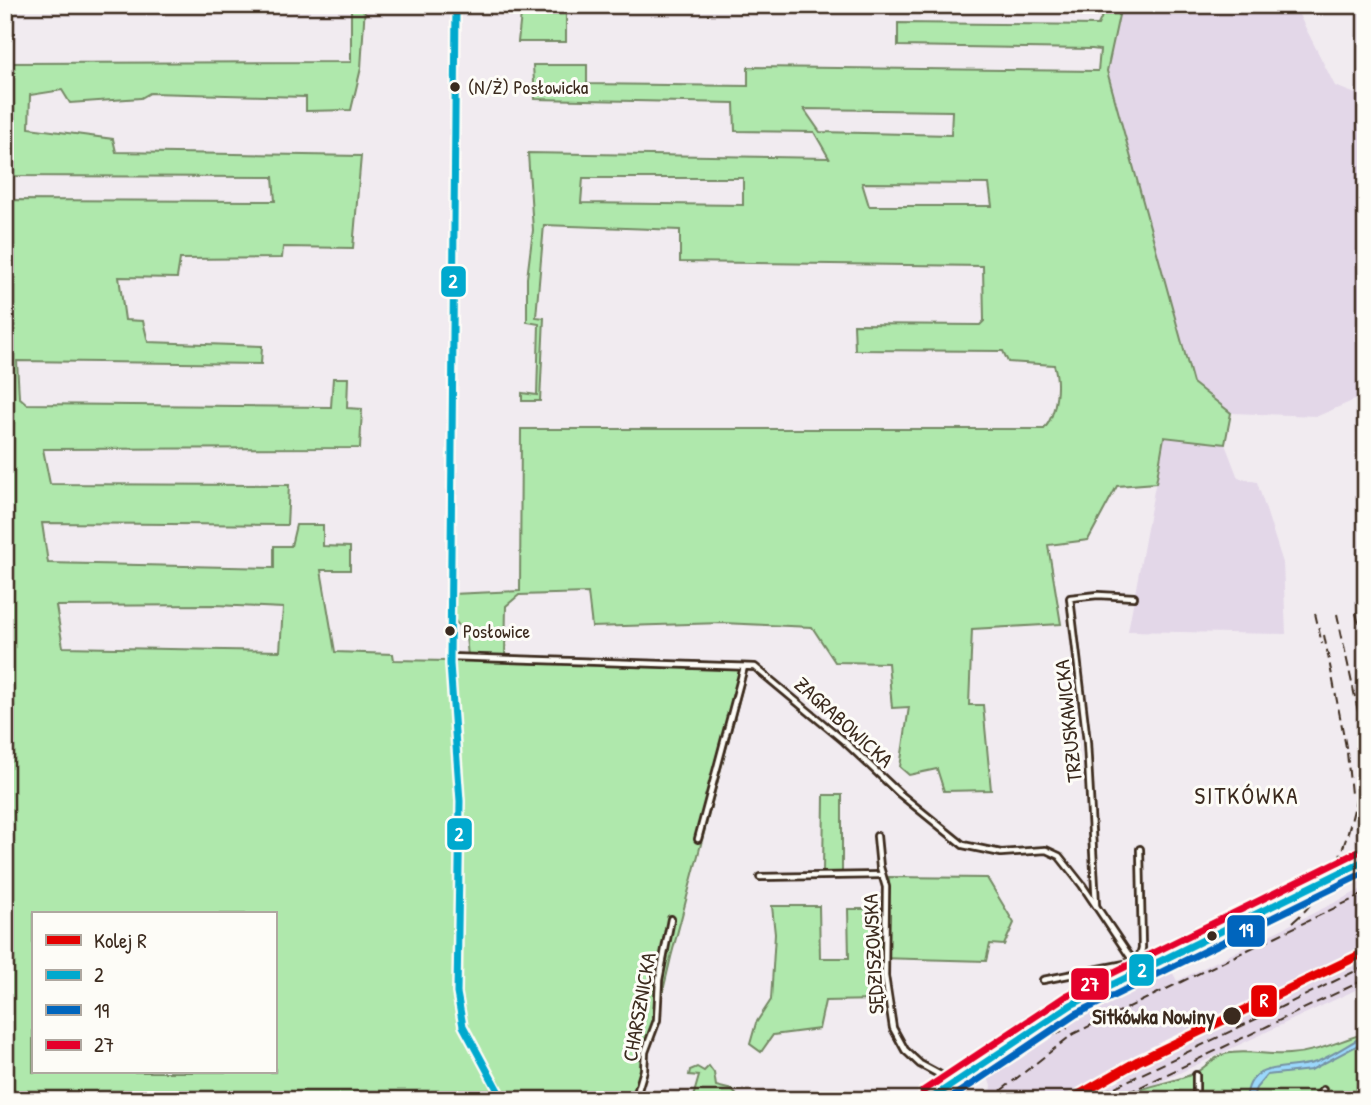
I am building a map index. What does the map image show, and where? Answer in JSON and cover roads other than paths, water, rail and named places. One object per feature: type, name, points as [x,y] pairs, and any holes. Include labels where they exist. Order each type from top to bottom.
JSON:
[{"type":"street","points":[[456,5],[450,657],[460,801],[458,1004],[466,1031],[503,1100]]},
{"type":"street","name":"TRZUSKAWICKA","points":[[1096,906],[1089,768],[1070,598],[1098,595],[1134,597]]},
{"type":"street","name":"ZAGRABOWICKA","points":[[450,657],[755,667],[963,845],[1001,853],[1046,850],[1064,861],[1137,966]]},
{"type":"street","points":[[698,839],[744,667]]},
{"type":"street","name":"SĘDZISZOWSKA","points":[[877,836],[886,887],[885,974],[893,1028],[896,1038],[919,1064],[940,1073],[950,1085]]},
{"type":"street","points":[[1137,966],[1142,948],[1140,849]]},
{"type":"street","points":[[929,1100],[1040,1023],[1137,966],[1366,860]]},
{"type":"street","points":[[760,877],[882,875]]},
{"type":"street","name":"CHARSZNICKA","points":[[635,1100],[644,1070],[645,1052],[657,1020],[659,980],[671,919]]},
{"type":"street","points":[[1043,980],[1137,966]]},
{"type":"street","points":[[1196,1075],[1196,1100]]},
{"type":"street","points":[[1315,1100],[1323,1090]]},
{"type":"water","points":[[1366,1035],[1366,1041],[1311,1070],[1267,1075],[1256,1088],[1252,1100],[1246,1100],[1254,1078],[1262,1072],[1316,1062]]},
{"type":"railway","points":[[1315,613],[1322,644]]},
{"type":"railway","points":[[1356,613],[1366,653]]},
{"type":"railway","points":[[1337,614],[1358,711],[1362,745]]},
{"type":"railway","points":[[1324,635],[1347,752],[1351,794]]},
{"type":"railway","points":[[1293,922],[1312,903],[1338,860],[1347,836],[1359,786],[1366,735]]},
{"type":"railway","points":[[989,1100],[1073,1034],[1366,893]]},
{"type":"railway","points":[[1088,1100],[1366,966]]},
{"type":"railway","points":[[1113,1100],[1366,979]]},
{"type":"railway","points":[[999,1061],[1068,1028]]},
{"type":"rail line","name":"R","points":[[1070,1100],[1138,1061],[1366,952]]},
{"type":"place","name":"(N/Ż) Posłowicka","points":[[455,87]]},
{"type":"place","name":"Posłowice","points":[[450,631]]},
{"type":"place","name":"Sitkówka Nowiny","points":[[1232,1016]]},
{"type":"district","name":"SITKÓWKA","points":[[1247,795]]}]
